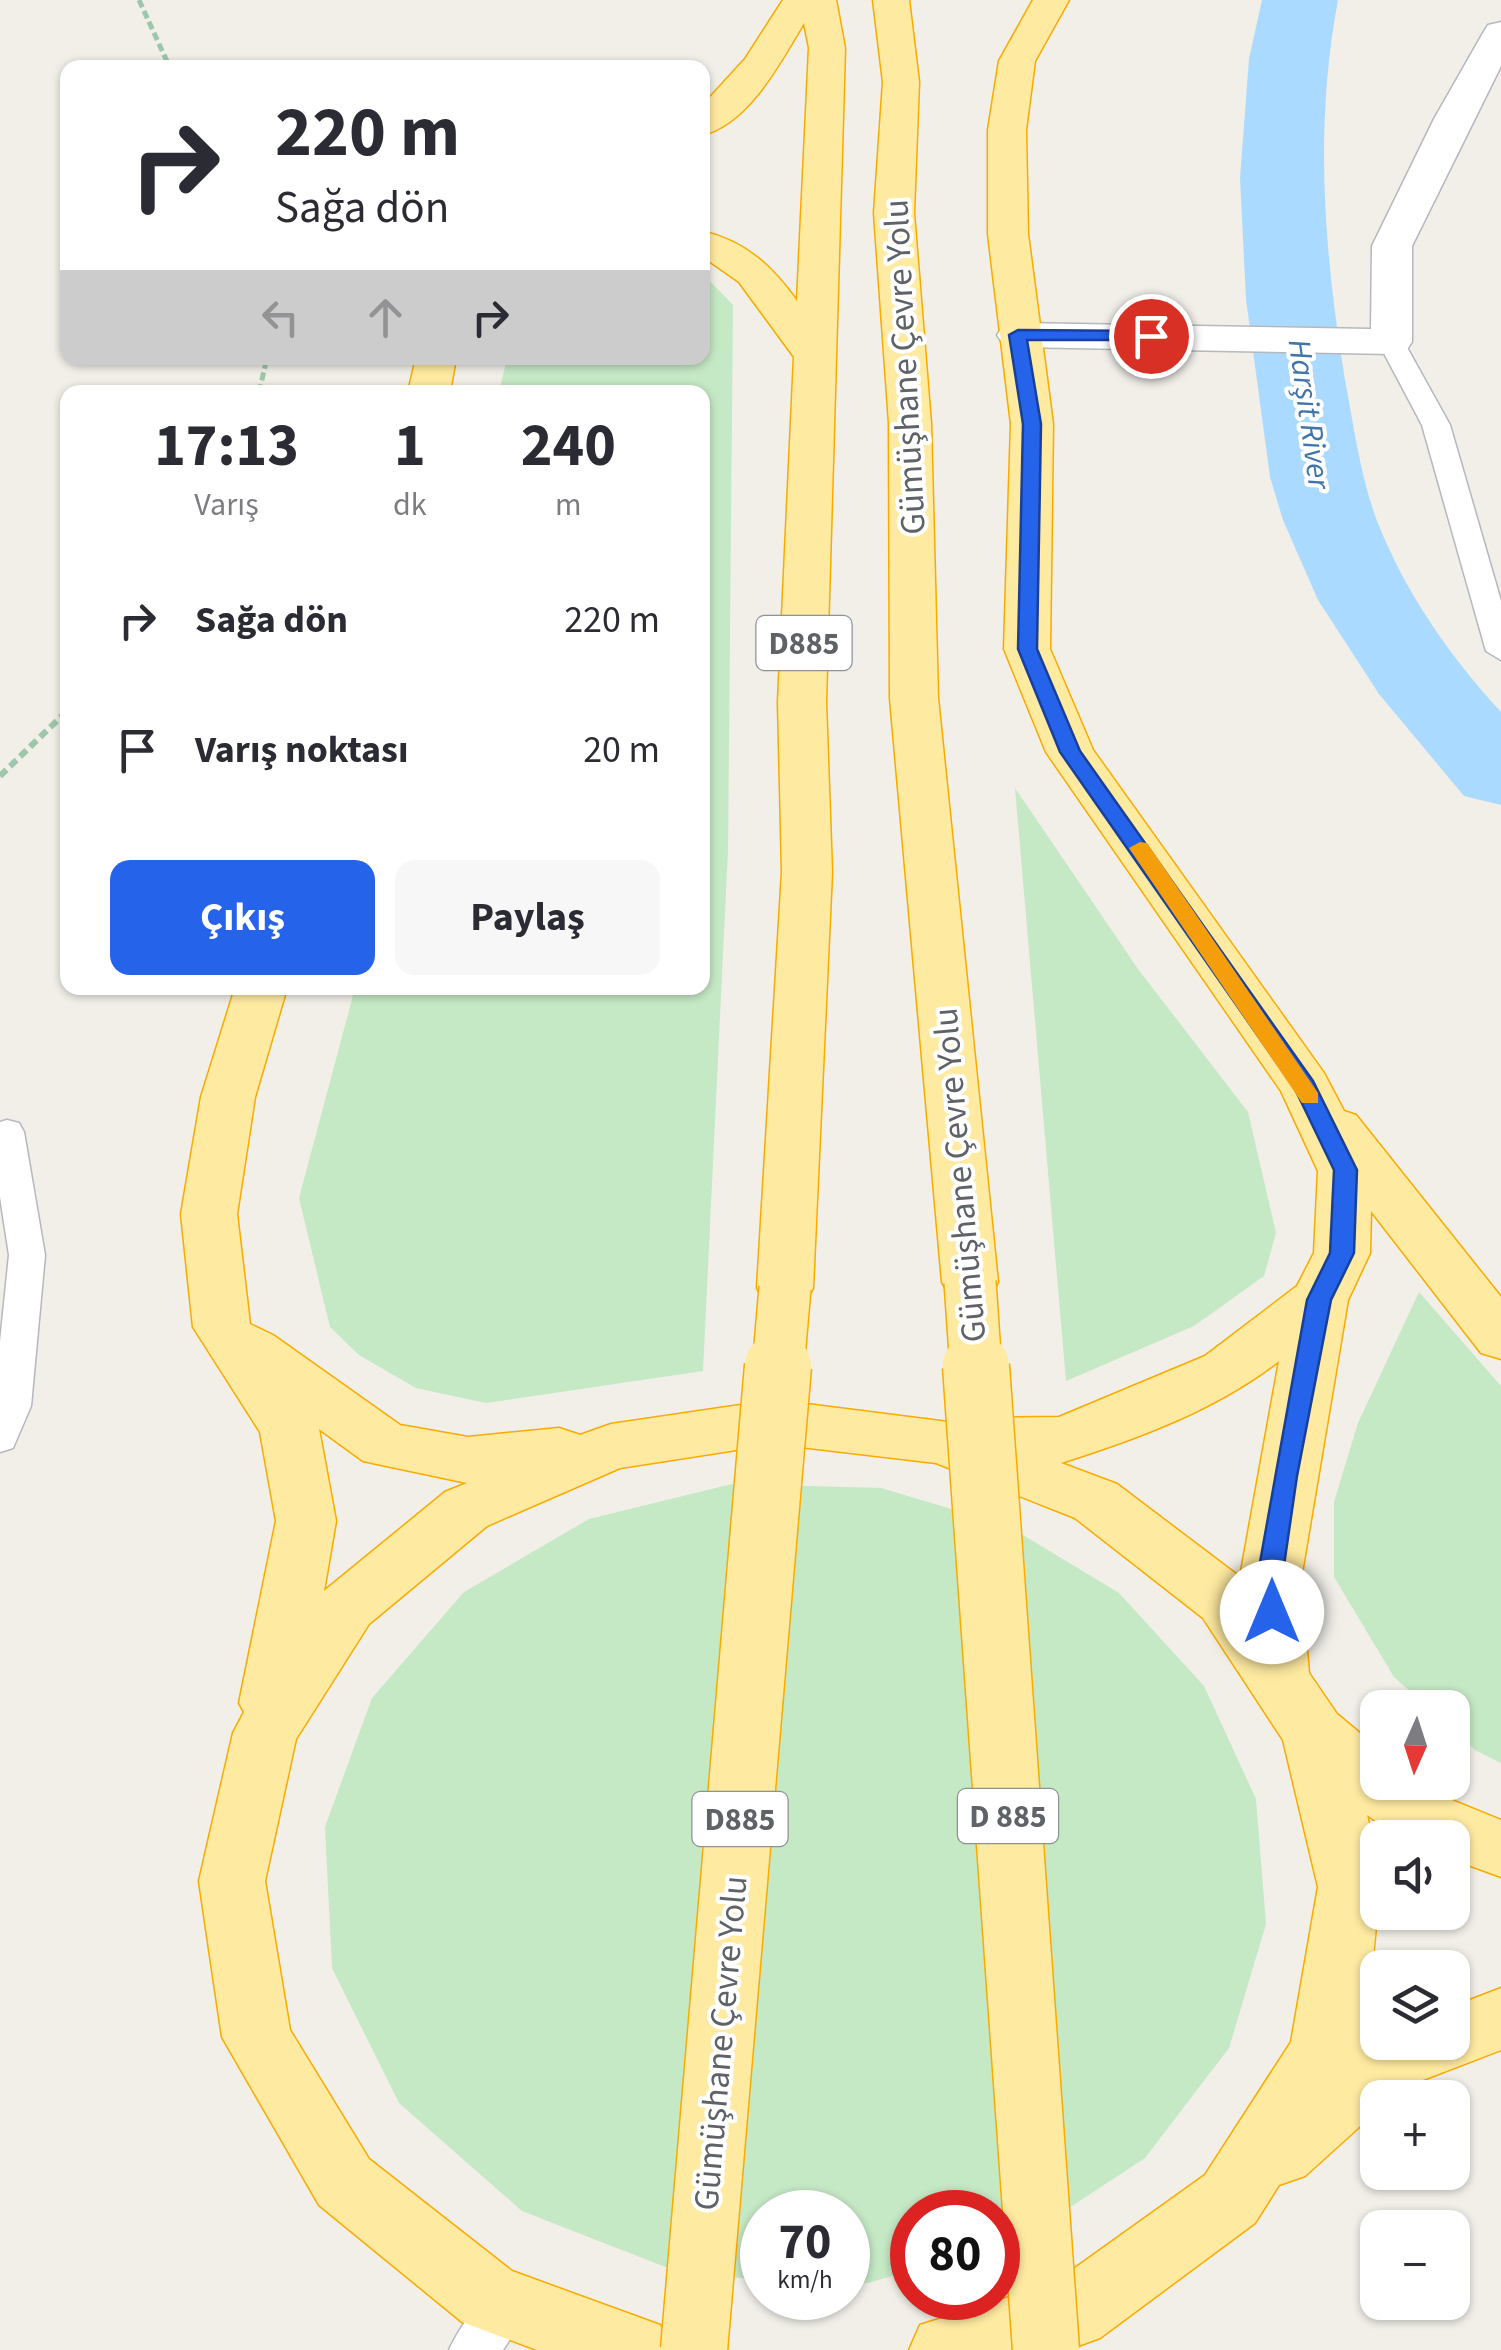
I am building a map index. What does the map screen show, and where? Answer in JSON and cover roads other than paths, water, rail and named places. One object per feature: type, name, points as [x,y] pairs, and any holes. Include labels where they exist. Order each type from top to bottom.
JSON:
[{"type":"highway","points":[[710,119],[753,72],[801,0]]},
{"type":"highway","name":"Gümüşhane Çevre Yolu","points":[[694,2350],[785,1288],[807,872],[802,702],[828,48],[818,0]]},
{"type":"highway","name":"Gümüşhane Çevre Yolu","points":[[891,0],[902,82],[894,213],[910,423],[914,698],[970,1282],[1046,2350]]},
{"type":"highway","points":[[1051,0],[1017,61],[1007,130],[1008,234],[1032,424],[1027,649],[1070,752],[1305,1086],[1501,1338]]},
{"type":"highway","points":[[710,244],[750,269],[816,358]]},
{"type":"highway","points":[[259,995],[228,1096],[209,1214],[222,1327],[288,1428],[306,1521],[232,1882],[257,2037],[344,2182],[488,2297],[492,2328],[634,2350]]},
{"type":"highway","points":[[1278,1680],[1270,1579],[1319,1300],[1342,1253],[1345,1170],[1305,1086]]},
{"type":"highway","points":[[222,1327],[384,1445],[468,1460],[610,1446],[775,1422],[942,1441],[1061,1440],[1226,1371],[1319,1300]]},
{"type":"highway","points":[[942,1441],[1096,1501],[1225,1600],[1314,1732],[1409,1812],[1501,1850]]},
{"type":"highway","points":[[265,1734],[346,1606],[466,1509],[610,1446]]},
{"type":"highway","points":[[1230,2199],[1324,2050],[1351,1888],[1314,1732]]},
{"type":"highway","points":[[1470,2031],[1501,2020]]},
{"type":"highway","points":[[946,2350],[1074,2312],[1230,2199],[1377,2066],[1393,2060]]},
{"type":"street","points":[[1018,335],[1391,342],[1392,246],[1453,119],[1501,33]]},
{"type":"lane","points":[[1391,342],[1436,426],[1501,651]]},
{"type":"lane","points":[[0,1438],[12,1406],[27,1254],[7,1132]]},
{"type":"waterway","name":"Harşit River","points":[[1300,0],[1288,59],[1281,178],[1290,299],[1316,477],[1347,561],[1389,637],[1441,707],[1501,773]]}]
